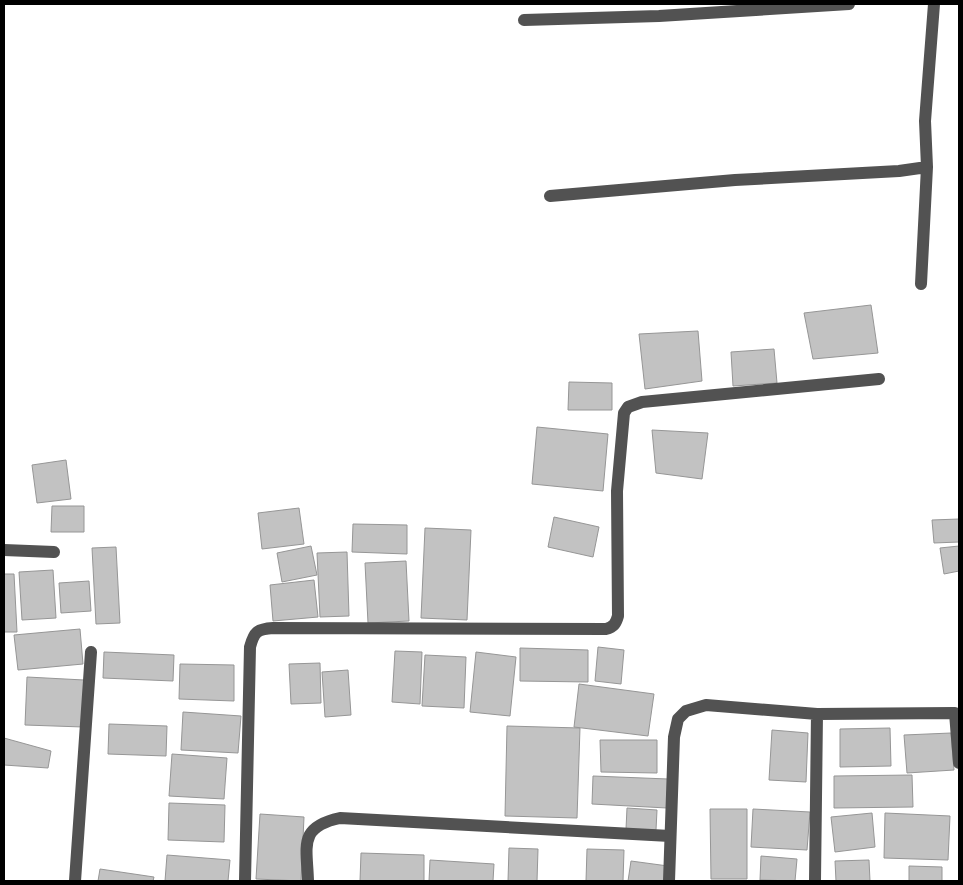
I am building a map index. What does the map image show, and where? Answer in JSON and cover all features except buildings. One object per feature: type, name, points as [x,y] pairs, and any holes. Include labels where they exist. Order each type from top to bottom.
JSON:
[{"type":"street","points":[[524,20],[659,16],[849,4]]},
{"type":"street","points":[[921,284],[927,167],[926,121],[934,4]]},
{"type":"street","points":[[550,196],[735,180],[899,171],[927,167]]},
{"type":"street","points":[[245,881],[250,647],[253,637],[257,632],[263,628],[606,629],[612,627],[618,616],[618,491],[624,414],[628,407],[642,402],[879,380]]},
{"type":"street","points":[[4,550],[54,552]]},
{"type":"street","points":[[75,881],[91,652]]},
{"type":"street","points":[[669,881],[674,737],[678,719],[686,711],[706,705],[817,714],[957,710],[959,763]]},
{"type":"street","points":[[815,881],[817,714]]},
{"type":"street","points":[[308,881],[307,845],[309,833],[327,821],[340,818],[670,836]]}]
